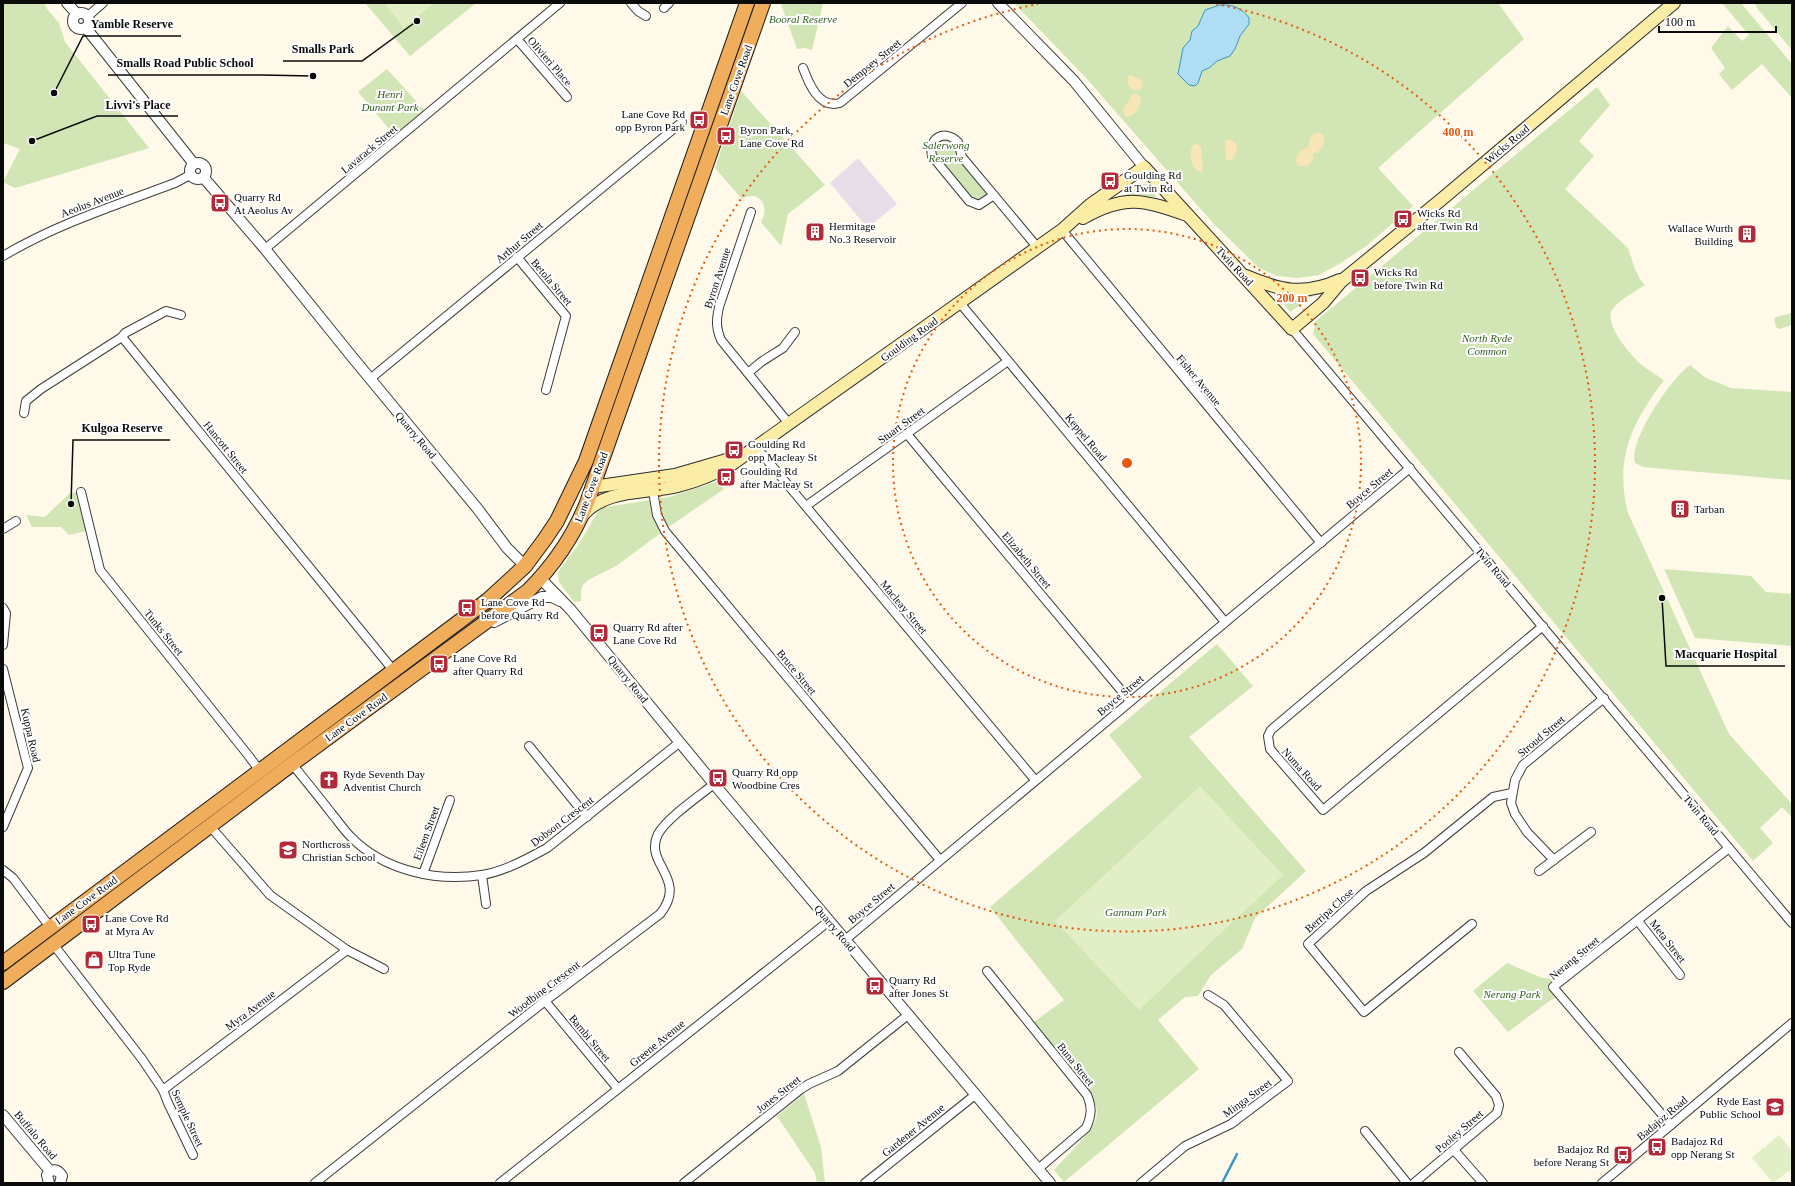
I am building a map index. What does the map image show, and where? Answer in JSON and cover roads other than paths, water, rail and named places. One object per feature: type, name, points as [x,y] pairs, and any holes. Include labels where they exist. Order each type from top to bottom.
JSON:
[{"type":"highway","name":"Lane Cove Road","points":[[3,963],[488,600],[525,566],[557,521],[577,484],[599,427],[747,3]]},
{"type":"highway","name":"Lane Cove Road","points":[[3,982],[209,825],[528,591],[563,549],[580,519],[593,487],[763,3]]},
{"type":"highway","points":[[557,521],[583,493],[593,487]]},
{"type":"highway","name":"Quarry Road","points":[[525,566],[540,578]]},
{"type":"main road","name":"Wicks Road","points":[[1290,326],[1319,297],[1344,280],[1674,3]]},
{"type":"main road","name":"Goulding Road","points":[[593,487],[652,485],[676,486],[711,475],[732,464],[790,425],[1038,248],[1062,230],[1090,205],[1146,170]]},
{"type":"main road","points":[[1095,211],[1146,170]]},
{"type":"main road","name":"Twin Road","points":[[1146,170],[1290,326]]},
{"type":"main road","name":"Goulding Road","points":[[1062,230],[1095,211],[1115,203],[1140,201]]},
{"type":"main road","name":"Twin Road","points":[[1140,201],[1188,215]]},
{"type":"main road","points":[[1242,274],[1268,285],[1289,290],[1317,288],[1344,280]]},
{"type":"main road","name":"Goulding Road","points":[[580,519],[591,507],[605,499],[652,485]]},
{"type":"street","points":[[67,3],[77,14]]},
{"type":"street","points":[[88,16],[103,3]]},
{"type":"street","name":"Lavarack Street","points":[[265,249],[560,3]]},
{"type":"street","points":[[631,3],[638,11],[646,16]]},
{"type":"street","name":"Dempsey Street","points":[[803,68],[809,84],[823,101],[835,105],[840,103],[962,3]]},
{"type":"street","name":"Twin Road","points":[[998,3],[1074,81],[1146,170]]},
{"type":"street","points":[[86,28],[81,29],[74,25],[73,20],[77,14],[84,13],[88,16]]},
{"type":"street","points":[[86,28],[89,23],[88,16]]},
{"type":"street","points":[[86,28],[194,164]]},
{"type":"street","name":"Olivieri Place","points":[[517,39],[566,97]]},
{"type":"street","name":"Arthur Street","points":[[370,379],[682,122]]},
{"type":"street","points":[[994,195],[979,204],[969,201],[932,156],[931,148],[936,138],[943,135],[949,135],[958,142],[962,157],[994,195],[1038,248]]},
{"type":"street","points":[[200,163],[205,166],[207,172],[204,178],[197,180],[190,175],[190,169],[194,164],[200,163]]},
{"type":"street","name":"Aeolus Avenue","points":[[3,256],[33,238],[59,226],[175,183],[190,175]]},
{"type":"street","name":"Quarry Road","points":[[204,178],[265,249],[477,508],[507,548],[525,566]]},
{"type":"street","name":"Byron Avenue","points":[[751,212],[716,318],[717,329],[721,340],[790,425]]},
{"type":"street","name":"Fisher Avenue","points":[[1062,230],[1321,543]]},
{"type":"street","name":"Betola Street","points":[[517,257],[566,316],[546,390]]},
{"type":"street","name":"Keppel Road","points":[[960,303],[1225,622]]},
{"type":"street","points":[[24,413],[26,401],[41,389],[122,337],[125,333],[166,311],[181,315]]},
{"type":"street","name":"Twin Road","points":[[1290,326],[1792,923]]},
{"type":"street","points":[[748,373],[761,362],[783,348],[795,332]]},
{"type":"street","name":"Hancott Street","points":[[122,337],[393,670]]},
{"type":"street","name":"Stuart Street","points":[[806,506],[1008,361]]},
{"type":"street","name":"Elizabeth Street","points":[[907,434],[1130,701]]},
{"type":"street","name":"Macleay Street","points":[[757,448],[1034,780]]},
{"type":"street","name":"Boyce Street","points":[[845,940],[1034,780],[1410,468]]},
{"type":"street","name":"Bruce Street","points":[[652,485],[657,515],[665,531],[940,860]]},
{"type":"street","name":"Tunks Street","points":[[81,492],[100,570],[260,771]]},
{"type":"street","points":[[3,529],[16,522]]},
{"type":"street","name":"Numa Road","points":[[1481,554],[1271,730],[1268,736],[1270,749],[1323,810],[1543,626]]},
{"type":"street","name":"Quarry Road","points":[[540,578],[571,610],[714,784],[1050,1183]]},
{"type":"street","points":[[474,630],[500,619],[545,596],[555,598],[571,610]]},
{"type":"street","points":[[3,608],[6,613],[3,645]]},
{"type":"street","name":"Kuppa Road","points":[[3,669],[28,768],[3,827]]},
{"type":"street","name":"Stroud Street","points":[[1554,860],[1520,824],[1513,809],[1512,794],[1514,780],[1523,765],[1604,698]]},
{"type":"street","name":"Dobson Crescent","points":[[292,764],[351,837],[360,845],[380,858],[395,866],[423,874],[452,876],[482,875],[497,871],[547,848],[680,742]]},
{"type":"street","points":[[529,746],[587,817]]},
{"type":"street","name":"Woodbine Crescent","points":[[315,1183],[545,1001],[660,914],[670,896],[670,890],[666,874],[656,854],[656,839],[664,826],[714,784]]},
{"type":"street","name":"Berripa Close","points":[[1472,924],[1364,1012],[1308,944],[1366,891],[1424,852],[1493,797],[1512,794]]},
{"type":"street","name":"Eileen Street","points":[[423,874],[450,800]]},
{"type":"street","points":[[209,825],[270,895],[347,950],[384,969]]},
{"type":"street","points":[[1539,871],[1591,832]]},
{"type":"street","name":"Nerang Street","points":[[1671,1125],[1553,987],[1729,848]]},
{"type":"street","points":[[3,870],[12,878],[50,927]]},
{"type":"street","points":[[482,875],[486,904]]},
{"type":"street","name":"Meta Street","points":[[1638,920],[1680,975]]},
{"type":"street","name":"Greene Avenue","points":[[500,1183],[829,921]]},
{"type":"street","points":[[53,944],[142,1059],[163,1090]]},
{"type":"street","name":"Myra Avenue","points":[[163,1090],[347,950]]},
{"type":"street","name":"Buna Street","points":[[987,971],[1087,1095],[1091,1104],[1090,1120],[1086,1128],[1038,1169]]},
{"type":"street","name":"Minga Street","points":[[1141,1183],[1185,1146],[1231,1124],[1288,1081],[1224,1005],[1208,995]]},
{"type":"street","name":"Bambi Street","points":[[545,1001],[618,1089]]},
{"type":"street","name":"Jones Street","points":[[684,1183],[801,1089],[838,1071],[908,1015]]},
{"type":"street","name":"Badajoz Road","points":[[1602,1183],[1792,1023]]},
{"type":"street","name":"Pooley Street","points":[[1414,1183],[1497,1113],[1499,1105],[1496,1096],[1459,1052]]},
{"type":"street","name":"Semple Street","points":[[163,1090],[194,1156]]},
{"type":"street","name":"Gardener Avenue","points":[[865,1183],[975,1095]]},
{"type":"street","name":"Buffalo Road","points":[[3,1114],[50,1171],[55,1170],[59,1172],[62,1178],[60,1183]]},
{"type":"street","points":[[1364,1131],[1407,1183]]},
{"type":"street","points":[[1454,1150],[1483,1183]]},
{"type":"street","points":[[48,1183],[47,1175],[50,1171]]},
{"type":"water","points":[[1220,5],[1229,5],[1240,9],[1249,18],[1249,24],[1240,36],[1235,49],[1230,56],[1217,61],[1209,68],[1202,71],[1198,83],[1195,86],[1189,85],[1178,74],[1183,48],[1190,40],[1192,31],[1198,26],[1205,10]]},
{"type":"waterway","points":[[1222,1183],[1237,1154]]},
{"type":"place","name":"Smalls Park","points":[[417,21]]},
{"type":"place","name":"Smalls Road Public School","points":[[313,76]]},
{"type":"place","name":"Yamble Reserve","points":[[54,93]]},
{"type":"place","name":"Lane Cove Rd opp Byron Park","points":[[699,120]]},
{"type":"place","name":"Byron Park, Lane Cove Rd","points":[[726,136]]},
{"type":"place","name":"Livvi's Place","points":[[32,141]]},
{"type":"place","name":"Goulding Rd at Twin Rd","points":[[1110,181]]},
{"type":"place","name":"Quarry Rd At Aeolus Av","points":[[220,203]]},
{"type":"place","name":"Wicks Rd after Twin Rd","points":[[1403,219]]},
{"type":"place","name":"Hermitage No.3 Reservoir","points":[[815,232]]},
{"type":"place","name":"Wallace Wurth Building","points":[[1747,234]]},
{"type":"place","name":"Wicks Rd before Twin Rd","points":[[1360,278]]},
{"type":"place","name":"Goulding Rd opp Macleay St","points":[[734,450]]},
{"type":"place","name":"Goulding Rd after Macleay St","points":[[726,477]]},
{"type":"place","name":"Kulgoa Reserve","points":[[71,504]]},
{"type":"place","name":"Tarban","points":[[1680,509]]},
{"type":"place","name":"Macquarie Hospital","points":[[1662,598]]},
{"type":"place","name":"Lane Cove Rd before Quarry Rd","points":[[467,608]]},
{"type":"place","name":"Quarry Rd after Lane Cove Rd","points":[[599,633]]},
{"type":"place","name":"Lane Cove Rd after Quarry Rd","points":[[439,664]]},
{"type":"place","name":"Quarry Rd opp Woodbine Cres","points":[[718,778]]},
{"type":"place","name":"Ryde Seventh Day Adventist Church","points":[[329,780]]},
{"type":"place","name":"Northcross Christian School","points":[[288,850]]},
{"type":"place","name":"Lane Cove Rd at Myra Av","points":[[91,924]]},
{"type":"place","name":"Ultra Tune Top Ryde","points":[[94,960]]},
{"type":"place","name":"Quarry Rd after Jones St","points":[[875,986]]},
{"type":"place","name":"Ryde East Public School","points":[[1775,1107]]},
{"type":"place","name":"Badajoz Rd opp Nerang St","points":[[1657,1147]]},
{"type":"place","name":"Badajoz Rd before Nerang St","points":[[1623,1155]]},
{"type":"park label","name":"Booral Reserve","points":[[803,19]]},
{"type":"park label","name":"Henri Dunant Park","points":[[390,100]]},
{"type":"park label","name":"Salerwong Reserve","points":[[946,151]]},
{"type":"park label","name":"North Ryde Common","points":[[1487,344]]},
{"type":"park label","name":"Gannam Park","points":[[1136,912]]},
{"type":"park label","name":"Nerang Park","points":[[1512,994]]}]
